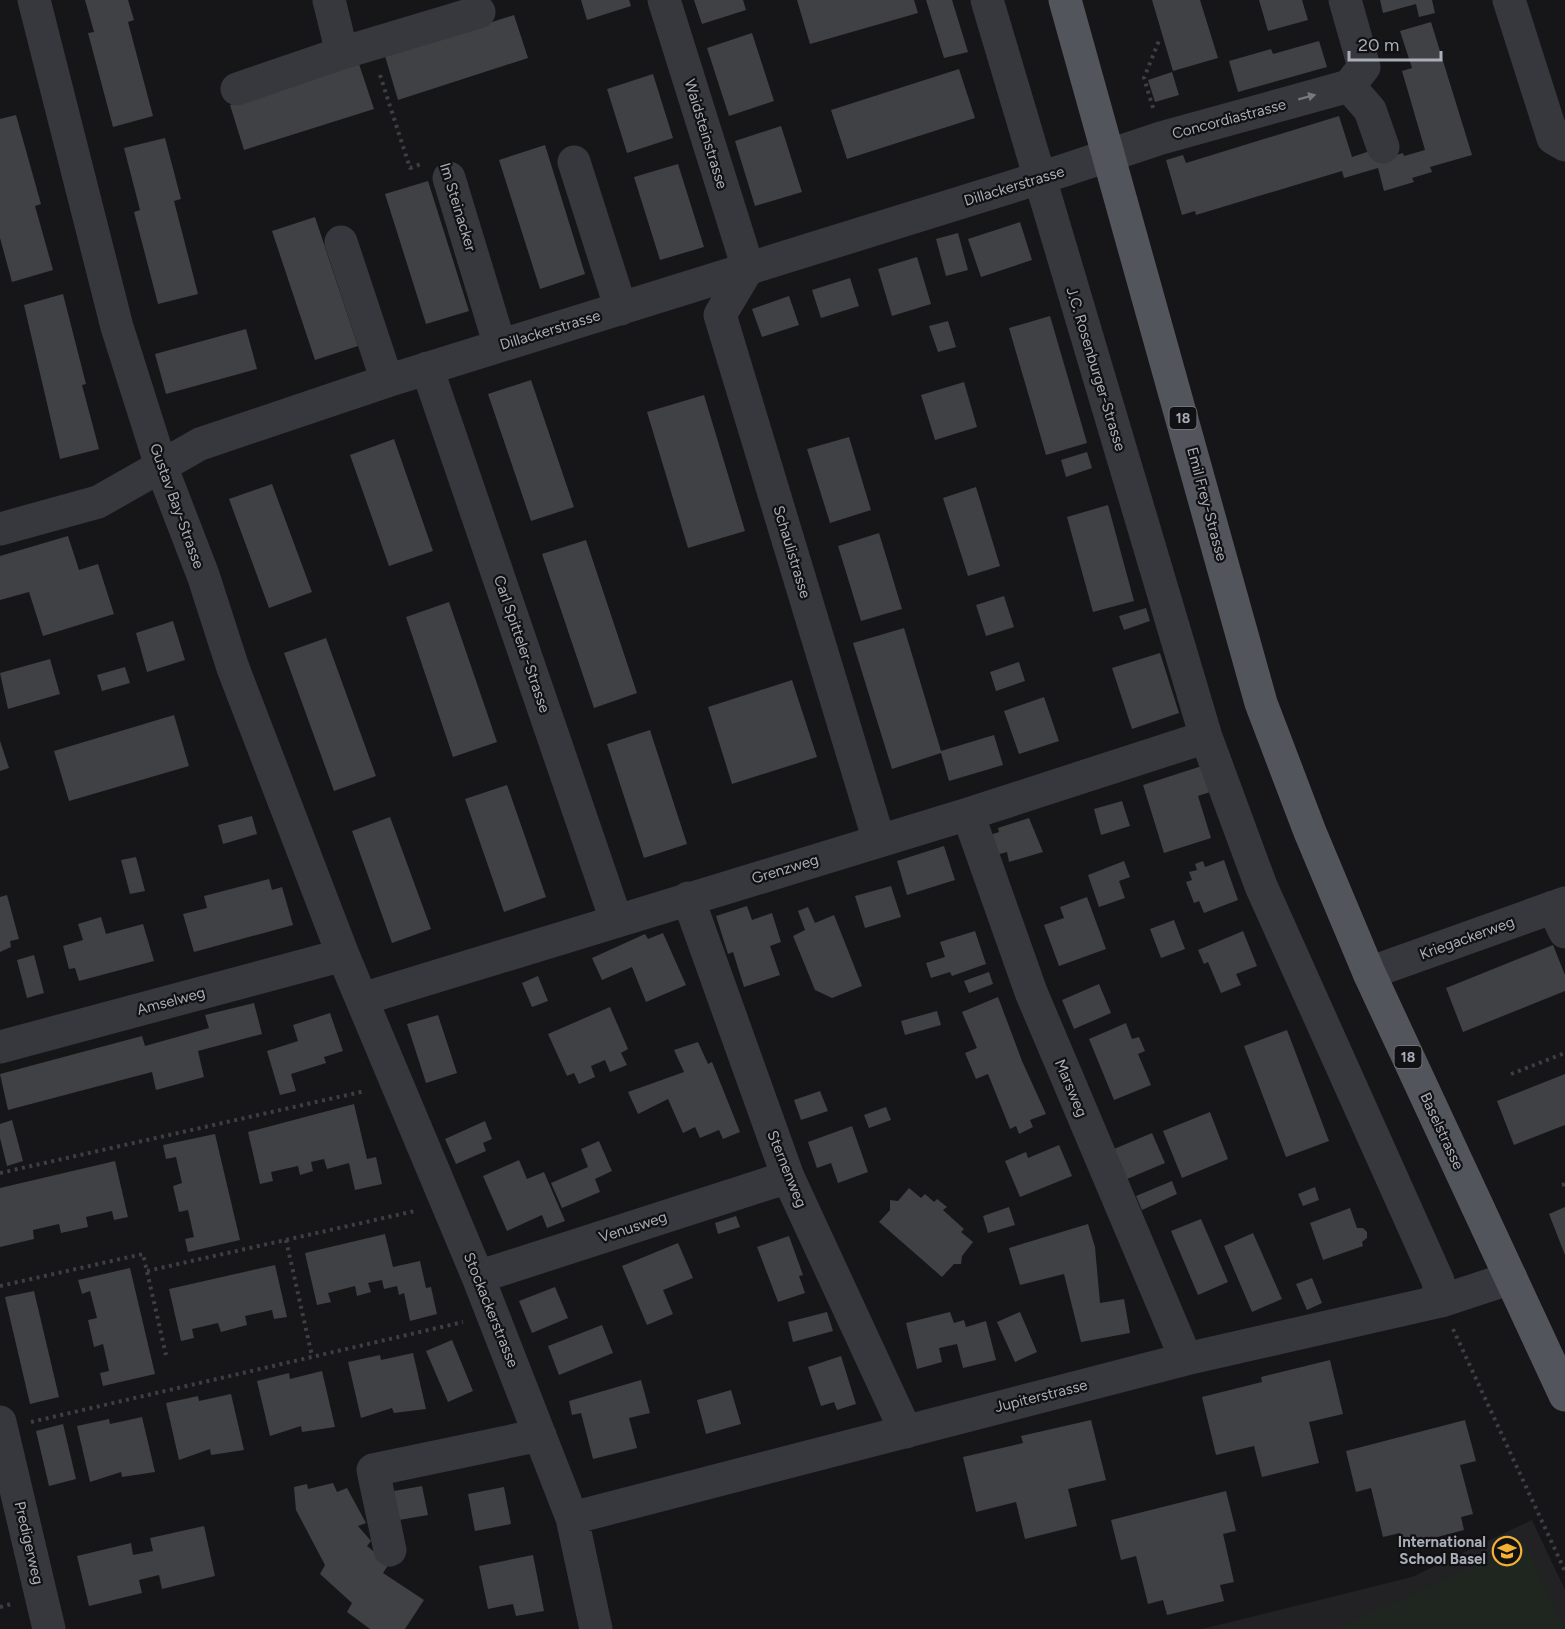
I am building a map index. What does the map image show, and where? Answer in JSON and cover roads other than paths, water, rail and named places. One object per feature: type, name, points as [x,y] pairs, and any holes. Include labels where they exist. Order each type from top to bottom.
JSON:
[{"type":"main road","name":"Emil Frey-Strasse","points":[[1065,0],[1111,156],[1262,703],[1310,832]]},
{"type":"main road","name":"Baselstrasse","points":[[1310,832],[1369,974],[1565,1395]]},
{"type":"street","name":"Gustav Bay-Strasse","points":[[34,0],[117,327],[161,466],[203,575],[233,668],[362,999]]},
{"type":"street","points":[[329,0],[356,48]]},
{"type":"street","name":"Waidsteinstrasse","points":[[664,0],[748,268]]},
{"type":"street","name":"J.C. Rosenburger-Strasse","points":[[987,0],[1038,178],[1206,737]]},
{"type":"street","points":[[1345,0],[1364,67],[1349,86],[1370,110],[1383,147]]},
{"type":"street","points":[[1509,0],[1553,138],[1565,145]]},
{"type":"street","points":[[237,89],[356,48],[479,12]]},
{"type":"street","name":"Concordiastrasse","points":[[1111,156],[1161,138],[1349,86]]},
{"type":"street","name":"Dillackerstrasse","points":[[0,529],[98,502],[200,444],[387,381],[1111,156]]},
{"type":"street","points":[[574,162],[621,309]]},
{"type":"street","name":"Im Steinacker","points":[[449,178],[500,346]]},
{"type":"street","points":[[341,242],[387,381]]},
{"type":"street","name":"Schaulistrasse","points":[[748,268],[720,315],[879,841]]},
{"type":"street","name":"Carl Spitteler-Strasse","points":[[427,369],[616,920]]},
{"type":"street","points":[[1206,737],[1261,886],[1438,1281],[1440,1301]]},
{"type":"street","name":"Grenzweg","points":[[362,999],[968,814],[1206,737]]},
{"type":"street","name":"Marsweg","points":[[968,814],[1031,992],[1186,1359]]},
{"type":"street","name":"Sternenweg","points":[[688,898],[788,1177],[906,1432]]},
{"type":"street","name":"Kriegackerweg","points":[[1369,974],[1561,914]]},
{"type":"street","name":"Amselweg","points":[[0,1047],[343,955]]},
{"type":"street","name":"Stockackerstrasse","points":[[362,999],[478,1277],[572,1518],[596,1629]]},
{"type":"street","name":"Venusweg","points":[[478,1277],[788,1177]]},
{"type":"street","name":"Jupiterstrasse","points":[[572,1518],[1186,1359],[1440,1301],[1511,1278]]},
{"type":"street","name":"Predigerweg","points":[[1,1426],[49,1629]]},
{"type":"street","points":[[390,1550],[374,1470],[540,1435]]},
{"type":"place","name":"International School Basel","points":[[1507,1551]]}]
